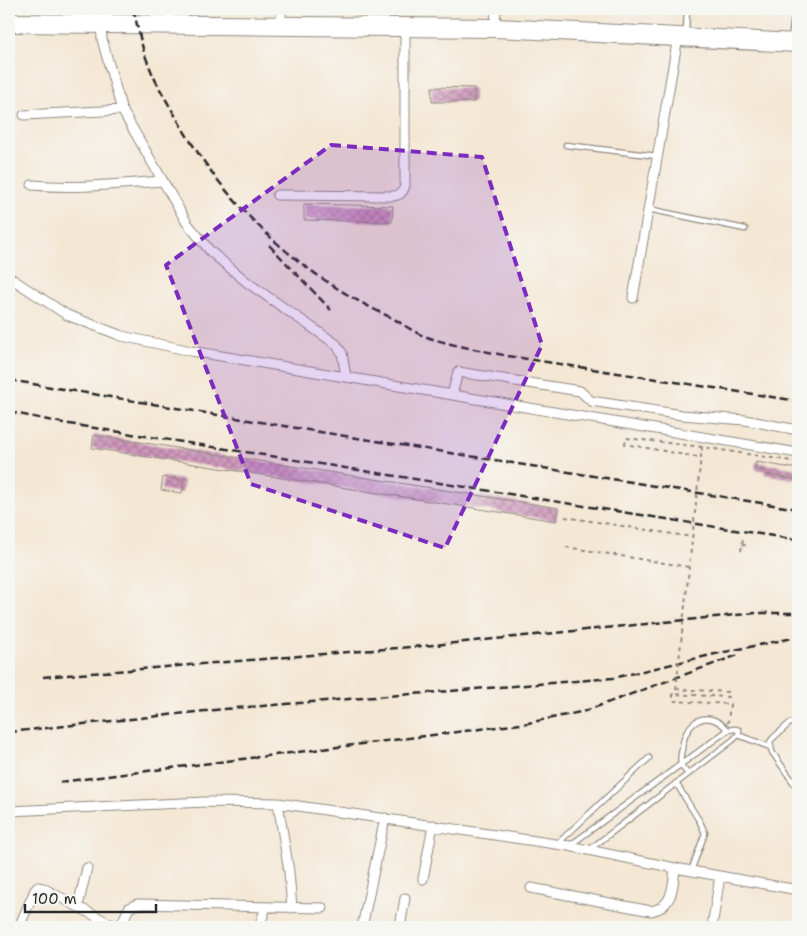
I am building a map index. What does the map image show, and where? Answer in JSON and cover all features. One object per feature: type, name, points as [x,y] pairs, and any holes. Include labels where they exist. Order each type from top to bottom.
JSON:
[{"type":"highway","points":[[9,23],[98,16],[281,17],[405,26],[495,28],[795,43]]},
{"type":"street","points":[[495,28],[496,9]]},
{"type":"street","points":[[98,16],[102,39],[122,110],[187,223],[211,252],[248,283],[336,344],[342,353],[346,377]]},
{"type":"street","points":[[277,195],[398,196],[403,192],[405,186],[405,26]]},
{"type":"street","points":[[633,298],[657,156],[682,37]]},
{"type":"street","points":[[24,115],[122,110]]},
{"type":"street","points":[[32,185],[62,188],[163,181]]},
{"type":"street","points":[[9,278],[67,315],[122,336],[191,351],[798,453]]},
{"type":"street","points":[[452,395],[458,372],[580,391],[591,401],[682,415],[745,420],[798,430]]},
{"type":"street","points":[[9,811],[205,802],[278,803],[569,846],[691,871],[798,890]]},
{"type":"street","points":[[278,803],[289,872],[292,908]]},
{"type":"street","points":[[362,927],[385,818]]},
{"type":"street","points":[[423,879],[433,825]]},
{"type":"street","points":[[78,906],[87,868]]},
{"type":"street","points":[[531,888],[651,911],[662,908],[669,899],[672,893],[676,868]]},
{"type":"street","points":[[712,927],[720,876]]},
{"type":"street","points":[[19,927],[38,887],[118,927],[129,908],[137,904],[323,908]]},
{"type":"street","points":[[402,927],[405,898]]},
{"type":"street","points":[[259,927],[266,907]]},
{"type":"lane","points":[[682,37],[687,9]]},
{"type":"lane","points":[[795,9],[795,43]]},
{"type":"lane","points":[[566,145],[657,156]]},
{"type":"lane","points":[[648,209],[745,229]]},
{"type":"lane","points":[[688,774],[681,764],[683,739],[693,724],[710,718],[722,724],[728,730]]},
{"type":"lane","points":[[770,748],[773,738],[790,723],[798,722]]},
{"type":"lane","points":[[569,846],[728,730],[739,730],[734,740],[589,850]]},
{"type":"lane","points":[[738,735],[770,748],[798,789]]},
{"type":"lane","points":[[557,844],[649,758]]},
{"type":"lane","points":[[676,783],[705,833],[691,871]]},
{"type":"path","points":[[696,457],[625,444],[626,438],[702,447],[798,462]]},
{"type":"path","points":[[702,447],[676,690],[728,692],[728,697],[673,694],[673,701],[730,704],[728,730]]},
{"type":"path","points":[[565,517],[692,537]]},
{"type":"path","points":[[741,551],[742,538]]},
{"type":"path","points":[[742,544],[749,548]]},
{"type":"path","points":[[566,547],[689,567]]},
{"type":"highlighted area","points":[[331,145],[482,157],[542,345],[445,548],[251,484],[166,265]]},
{"type":"building","points":[[432,87],[474,88],[474,102],[432,102]]},
{"type":"building","points":[[304,204],[393,206],[392,222],[304,220]]},
{"type":"building","points":[[94,435],[558,508],[556,521],[92,448]]},
{"type":"building","points":[[756,462],[798,469],[798,480],[764,474],[765,471],[755,469]]},
{"type":"building","points":[[163,477],[184,480],[182,493],[161,490]]},
{"type":"railway","points":[[133,9],[141,43],[157,84],[196,149],[217,179],[241,208],[267,234],[295,258],[357,300],[422,335],[457,345],[508,356],[798,401]]},
{"type":"railway","points":[[269,245],[331,310]]},
{"type":"railway","points":[[9,380],[798,509]]},
{"type":"railway","points":[[9,412],[63,423],[798,540]]},
{"type":"railway","points":[[43,677],[434,645],[756,613],[798,613]]},
{"type":"railway","points":[[9,732],[224,709],[613,678],[798,637]]},
{"type":"railway","points":[[60,782],[528,723],[585,711],[738,655]]}]
